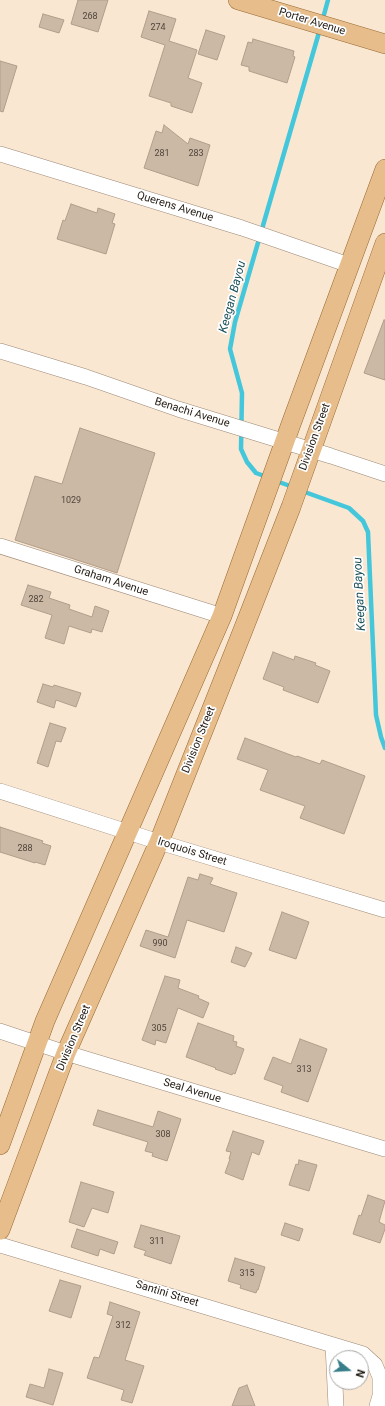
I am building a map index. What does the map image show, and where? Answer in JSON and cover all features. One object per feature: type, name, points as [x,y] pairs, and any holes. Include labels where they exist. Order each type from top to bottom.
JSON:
[{"type":"main road","name":"Porter Avenue","points":[[238,0],[385,44]]},
{"type":"main road","points":[[0,1146],[45,1021],[222,616],[284,442],[385,169]]},
{"type":"main road","name":"Division Street","points":[[0,1230],[66,1053],[159,842],[245,625],[291,506],[385,243]]},
{"type":"street","name":"Querens Avenue","points":[[0,154],[242,228],[349,265]]},
{"type":"street","name":"Benachi Avenue","points":[[0,351],[86,377],[178,409],[385,474]]},
{"type":"street","name":"Graham Avenue","points":[[0,546],[222,616]]},
{"type":"street","name":"Iroquois Street","points":[[0,791],[159,842],[385,910]]},
{"type":"street","name":"Seal Avenue","points":[[0,1031],[66,1053],[385,1149]]},
{"type":"street","name":"Santini Street","points":[[0,1245],[363,1354],[375,1365],[380,1377],[380,1396],[378,1406]]},
{"type":"street","points":[[333,1345],[336,1406]]},
{"type":"building","points":[[78,0],[108,0],[98,32],[71,24]]},
{"type":"building","points":[[149,11],[176,19],[169,41],[197,50],[188,78],[202,83],[192,113],[171,106],[171,103],[149,96],[165,45],[141,37]]},
{"type":"building","points":[[43,14],[64,20],[59,33],[39,27]]},
{"type":"building","points":[[206,30],[225,36],[217,60],[198,54]]},
{"type":"building","points":[[253,39],[294,51],[293,56],[295,57],[287,83],[249,71],[249,67],[241,65],[248,42],[252,43]]},
{"type":"building","points":[[0,61],[17,66],[3,112],[0,111]]},
{"type":"building","points":[[164,125],[188,144],[190,138],[210,145],[198,186],[144,168],[156,131],[162,133]]},
{"type":"building","points":[[71,204],[97,213],[98,208],[115,214],[112,223],[115,224],[106,254],[57,239],[63,220],[65,221]]},
{"type":"building","points":[[385,320],[385,380],[364,373]]},
{"type":"building","points":[[80,428],[155,453],[117,573],[15,540],[35,476],[62,484]]},
{"type":"building","points":[[28,585],[51,592],[49,598],[70,605],[69,609],[92,617],[95,606],[109,611],[102,632],[92,629],[91,633],[69,626],[64,644],[45,638],[52,615],[21,605]]},
{"type":"building","points":[[273,652],[294,660],[295,656],[316,663],[315,665],[330,671],[318,703],[283,690],[284,687],[263,679]]},
{"type":"building","points":[[43,684],[53,687],[54,685],[81,693],[76,707],[56,700],[54,708],[37,702]]},
{"type":"building","points":[[50,723],[66,728],[61,742],[56,741],[48,767],[37,763]]},
{"type":"building","points":[[245,738],[296,757],[297,756],[320,764],[322,760],[365,776],[344,834],[300,818],[305,806],[260,790],[268,770],[237,759]]},
{"type":"building","points":[[0,827],[43,841],[42,843],[51,846],[45,865],[0,852]]},
{"type":"building","points":[[200,874],[213,878],[210,884],[237,893],[224,932],[187,920],[175,958],[140,946],[146,930],[168,937],[188,877],[198,880]]},
{"type":"building","points":[[282,912],[309,922],[296,959],[269,950]]},
{"type":"building","points":[[236,947],[252,953],[245,967],[231,962]]},
{"type":"building","points":[[165,976],[180,980],[178,988],[199,996],[198,998],[209,1003],[203,1018],[178,1008],[166,1043],[156,1040],[155,1045],[142,1040]]},
{"type":"building","points":[[198,1023],[234,1036],[233,1041],[237,1042],[236,1046],[244,1049],[235,1074],[233,1073],[232,1075],[186,1057]]},
{"type":"building","points":[[300,1039],[327,1049],[308,1102],[281,1092],[283,1086],[264,1079],[273,1057],[291,1064]]},
{"type":"building","points":[[98,1110],[153,1127],[158,1111],[181,1119],[167,1161],[152,1156],[153,1153],[145,1151],[148,1142],[93,1125]]},
{"type":"building","points":[[233,1131],[264,1141],[259,1155],[252,1152],[243,1180],[225,1173],[231,1152],[226,1151]]},
{"type":"building","points":[[299,1160],[317,1165],[309,1191],[289,1185],[296,1164],[298,1165]]},
{"type":"building","points":[[81,1182],[114,1192],[108,1213],[92,1208],[84,1227],[69,1222]]},
{"type":"building","points":[[368,1195],[385,1201],[379,1222],[385,1225],[380,1243],[353,1234],[359,1215],[361,1216]]},
{"type":"building","points":[[285,1223],[303,1229],[299,1241],[281,1235]]},
{"type":"building","points":[[141,1225],[180,1236],[171,1264],[144,1255],[146,1251],[134,1247]]},
{"type":"building","points":[[77,1229],[118,1242],[114,1254],[100,1249],[98,1256],[71,1247]]},
{"type":"building","points":[[235,1258],[265,1267],[256,1293],[240,1288],[241,1285],[228,1281]]},
{"type":"building","points":[[60,1280],[81,1286],[71,1318],[49,1311]]},
{"type":"building","points":[[110,1302],[140,1312],[125,1360],[144,1366],[132,1403],[121,1400],[124,1390],[87,1378],[94,1357],[99,1358],[113,1316],[107,1314]]},
{"type":"building","points":[[49,1369],[63,1373],[53,1405],[26,1397],[30,1384],[44,1388]]},
{"type":"building","points":[[247,1385],[255,1406],[232,1406],[239,1388]]},
{"type":"waterway","name":"Keegan Bayou","points":[[322,22],[328,0]]},
{"type":"waterway","name":"Keegan Bayou","points":[[267,477],[256,473],[247,462],[241,449],[242,393],[230,349],[235,322],[320,29]]},
{"type":"waterway","name":"Keegan Bayou","points":[[276,481],[293,487]]},
{"type":"waterway","name":"Keegan Bayou","points":[[302,491],[349,508],[363,521],[368,532],[376,715],[385,748]]}]
